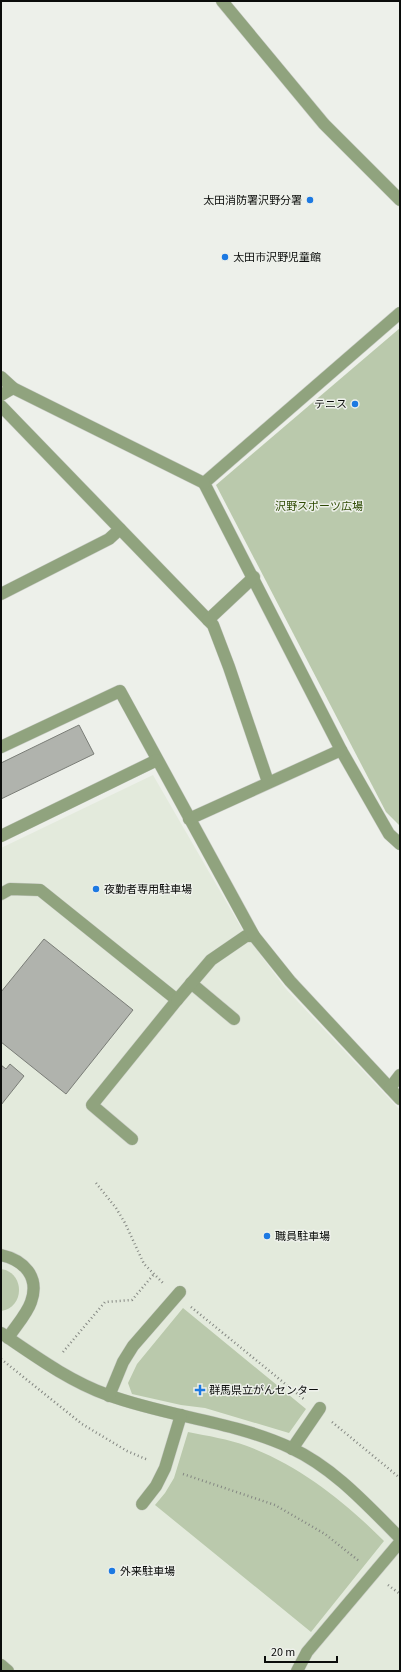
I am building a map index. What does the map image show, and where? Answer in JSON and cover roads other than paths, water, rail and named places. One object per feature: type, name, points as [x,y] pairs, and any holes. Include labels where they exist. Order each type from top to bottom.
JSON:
[{"type":"street","points":[[222,1],[324,124],[400,200]]},
{"type":"street","points":[[204,482],[400,313]]},
{"type":"street","points":[[1,377],[13,388],[204,482],[254,577],[341,750],[389,834],[400,844]]},
{"type":"street","points":[[1,395],[13,388]]},
{"type":"street","points":[[1,406],[213,625],[230,667],[268,782]]},
{"type":"street","points":[[1,594],[109,539],[120,529]]},
{"type":"street","points":[[208,620],[254,577]]},
{"type":"street","points":[[1,747],[120,691],[254,936],[290,981],[400,1099]]},
{"type":"street","points":[[189,819],[341,750]]},
{"type":"street","points":[[1,836],[157,760]]},
{"type":"street","points":[[1,894],[10,889],[40,890],[177,1000]]},
{"type":"street","points":[[132,1139],[92,1105],[211,960],[246,936],[254,936]]},
{"type":"street","points":[[192,983],[234,1019]]},
{"type":"street","points":[[390,1088],[400,1075]]},
{"type":"street","points":[[1,1255],[13,1257],[23,1265],[31,1276],[34,1289],[31,1303],[4,1336],[51,1367],[85,1386],[109,1396],[218,1423],[258,1435],[292,1449],[325,1469],[360,1498],[400,1538]]},
{"type":"street","points":[[109,1396],[123,1362],[132,1346],[178,1294]]},
{"type":"street","points":[[292,1449],[320,1410]]},
{"type":"street","points":[[142,1504],[156,1486],[165,1468],[181,1415]]},
{"type":"street","points":[[297,1671],[307,1652],[400,1542]]},
{"type":"street","points":[[1,1665],[8,1671]]},
{"type":"place","name":"太田消防署沢野分署","points":[[310,200]]},
{"type":"place","name":"太田市沢野児童館","points":[[225,257]]},
{"type":"place","name":"テニス","points":[[355,404]]},
{"type":"place","name":"夜勤者専用駐車場","points":[[96,889]]},
{"type":"place","name":"職員駐車場","points":[[267,1236]]},
{"type":"place","name":"群馬県立がんセンター","points":[[200,1390]]},
{"type":"place","name":"外来駐車場","points":[[112,1571]]},
{"type":"park label","name":"沢野スポーツ広場","points":[[319,506]]}]
